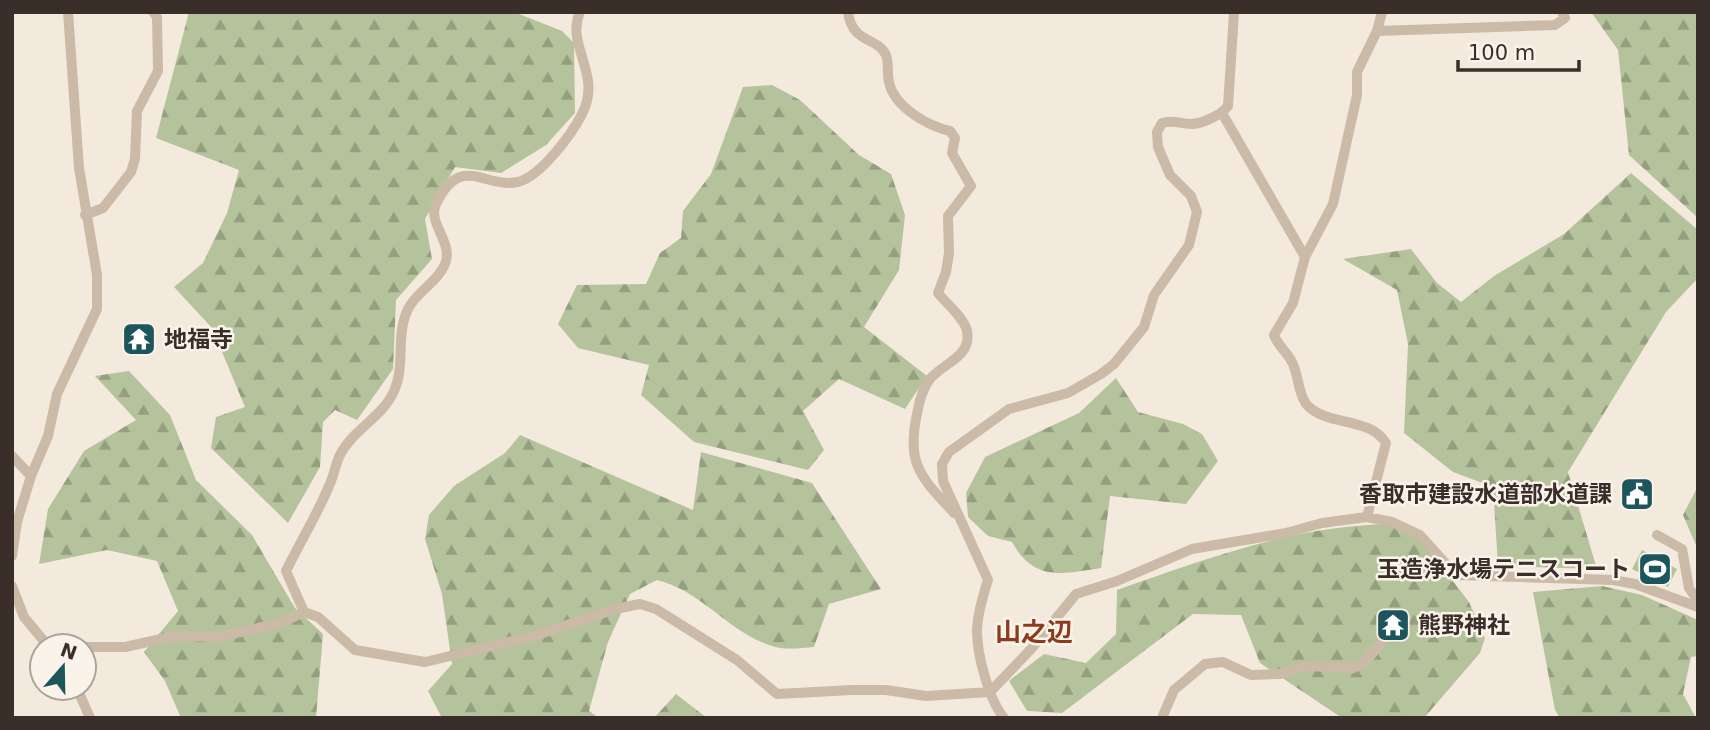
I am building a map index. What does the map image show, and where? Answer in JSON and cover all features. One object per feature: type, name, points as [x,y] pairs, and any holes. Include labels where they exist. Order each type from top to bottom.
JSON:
[{"type":"street","points":[[12,556],[17,522],[31,476],[48,436],[59,387],[97,309],[97,275],[85,215],[68,12]]},
{"type":"street","points":[[85,215],[103,208],[131,172],[135,159],[137,111],[158,71],[157,17],[153,12]]},
{"type":"street","points":[[304,612],[286,570],[330,485],[339,456],[394,391],[401,363],[398,341],[408,306],[444,266],[448,253],[435,216],[435,205],[454,180],[463,175],[517,182],[537,172],[563,144],[584,111],[591,84],[575,24],[580,12]]},
{"type":"street","points":[[848,12],[849,24],[860,36],[886,55],[893,95],[932,127],[950,131],[955,138],[952,153],[971,186],[948,216],[949,253],[946,272],[938,292],[967,328],[967,340],[960,356],[930,379],[920,398],[911,439],[912,454],[920,471],[961,522]]},
{"type":"street","points":[[1004,718],[990,692],[977,654],[977,613],[988,580],[943,481],[942,464],[949,452],[1010,409],[1068,393],[1101,374],[1114,364],[1144,327],[1154,295],[1189,245],[1197,212],[1191,196],[1170,175],[1158,147],[1157,132],[1162,123],[1169,120],[1194,124],[1222,113],[1230,99],[1234,12]]},
{"type":"street","points":[[1367,517],[1386,443],[1381,435],[1342,419],[1320,414],[1307,406],[1292,360],[1279,348],[1274,335],[1293,303],[1305,257],[1333,204],[1357,96],[1357,72],[1377,31],[1382,12]]},
{"type":"street","points":[[1377,31],[1555,25],[1565,18],[1562,12]]},
{"type":"street","points":[[1222,113],[1305,257]]},
{"type":"street","points":[[12,456],[31,476]]},
{"type":"street","points":[[98,647],[125,647],[174,636],[219,637],[280,623],[304,612],[318,617],[355,650],[425,662],[534,636],[615,609],[640,604],[656,609],[737,660],[777,694],[886,690],[926,696],[990,692],[1031,649],[1070,599],[1085,589],[1117,581],[1192,549],[1273,535],[1322,523],[1367,517],[1392,522],[1420,535],[1456,575],[1613,580],[1635,584],[1698,607]]},
{"type":"street","points":[[1657,535],[1682,549],[1689,588],[1698,601]]},
{"type":"street","points":[[12,586],[24,617],[36,632]]},
{"type":"street","points":[[1161,718],[1174,690],[1205,664],[1223,662],[1251,675],[1279,674],[1307,666],[1353,668],[1365,662],[1381,643]]},
{"type":"green space","points":[[189,12],[514,12],[562,31],[574,43],[575,113],[546,145],[501,173],[455,167],[425,219],[432,259],[396,300],[393,369],[357,420],[335,410],[323,422],[320,467],[288,523],[211,448],[216,417],[245,407],[212,328],[174,287],[203,263],[227,213],[239,170],[156,138]]},
{"type":"green space","points":[[1591,12],[1698,12],[1698,218],[1629,155],[1618,50]]},
{"type":"green space","points":[[772,85],[800,100],[859,155],[891,174],[905,215],[899,270],[864,327],[927,376],[905,409],[839,379],[803,411],[824,450],[808,470],[694,442],[641,395],[649,365],[578,348],[558,324],[577,285],[646,284],[660,253],[681,238],[683,211],[711,174],[743,87]]},
{"type":"green space","points":[[1631,173],[1698,230],[1698,278],[1666,312],[1568,472],[1597,569],[1498,566],[1493,487],[1453,472],[1404,433],[1408,344],[1397,290],[1343,259],[1411,249],[1437,283],[1461,302],[1494,276],[1564,234]]},
{"type":"green space","points":[[129,371],[170,415],[196,480],[252,535],[295,608],[323,634],[316,718],[181,718],[165,681],[144,652],[178,611],[157,561],[107,550],[39,564],[48,509],[84,451],[136,420],[95,376]]},
{"type":"green space","points":[[1116,378],[1138,412],[1183,424],[1202,434],[1218,461],[1186,504],[1110,496],[1101,568],[1062,573],[1040,569],[1030,564],[1012,542],[988,536],[968,517],[966,493],[985,457],[1079,413]]},
{"type":"green space","points":[[520,435],[693,510],[701,452],[812,483],[881,589],[829,604],[814,647],[794,649],[775,647],[759,641],[688,593],[657,580],[630,594],[608,642],[589,711],[599,718],[442,718],[428,691],[452,664],[442,594],[425,539],[429,515],[454,486],[505,453]]},
{"type":"green space","points":[[1698,486],[1698,550],[1683,515]]},
{"type":"green space","points":[[1391,524],[1419,537],[1469,602],[1485,638],[1480,653],[1424,718],[1342,718],[1260,663],[1241,615],[1193,614],[1062,713],[1027,711],[1009,681],[1044,654],[1086,663],[1116,634],[1117,590],[1217,556],[1286,537],[1321,530]]},
{"type":"green space","name":"玉造浄水場テニスコート","points":[[1642,550],[1677,569],[1668,587],[1632,569]]},
{"type":"green space","points":[[1602,586],[1642,595],[1698,620],[1698,656],[1691,657],[1683,694],[1696,718],[1560,718],[1555,710],[1533,592]]},
{"type":"green space","points":[[676,694],[707,718],[654,718]]},
{"type":"place","name":"地福寺","points":[[139,339]]},
{"type":"place","name":"香取市建設水道部水道課","points":[[1637,494]]},
{"type":"place","name":"玉造浄水場テニスコート","points":[[1655,569]]},
{"type":"place","name":"熊野神社","points":[[1393,625]]},
{"type":"district","name":"山之辺","points":[[1034,632]]}]
